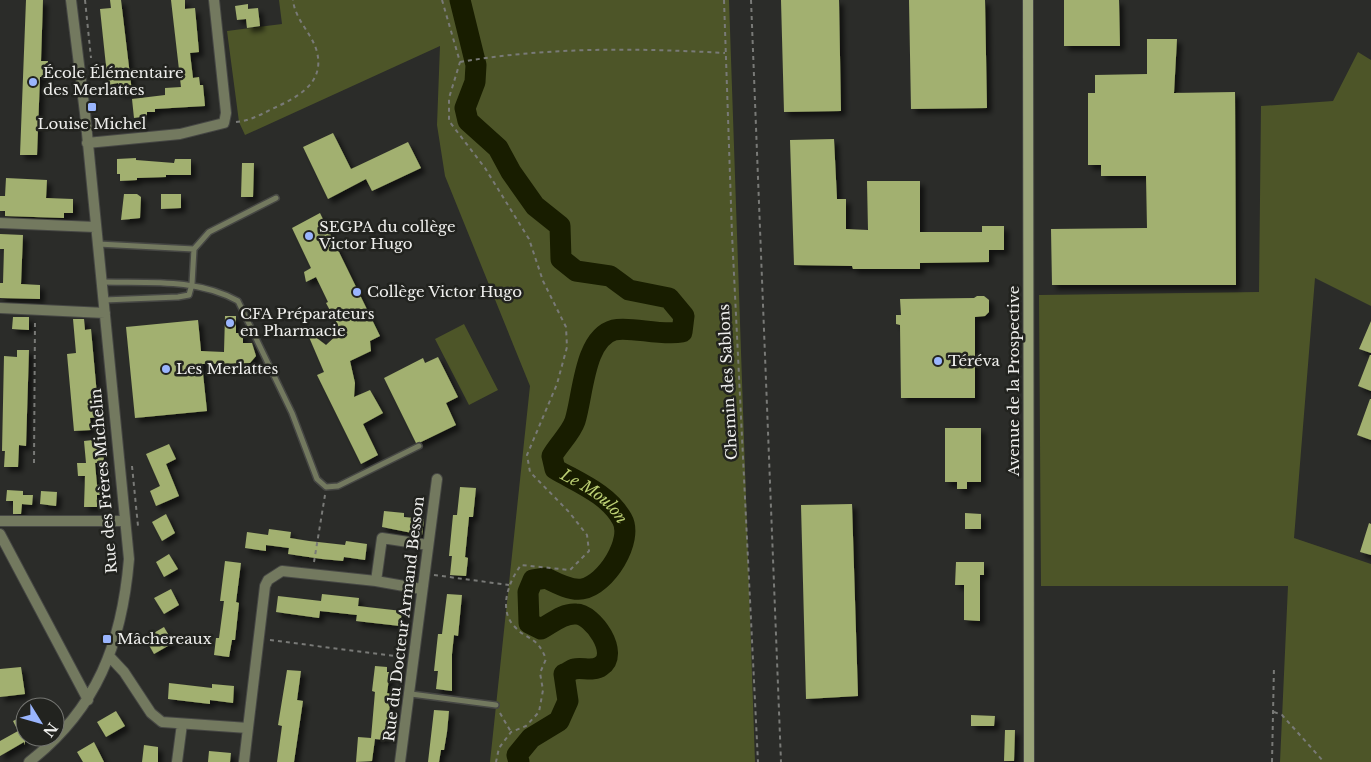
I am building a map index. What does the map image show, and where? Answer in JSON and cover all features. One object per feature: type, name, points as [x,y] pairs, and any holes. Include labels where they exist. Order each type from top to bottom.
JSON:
[{"type":"main road","name":"Avenue de la Prospective","points":[[1028,0],[1029,762]]},
{"type":"street","name":"Rue des Frères Michelin","points":[[29,762],[51,744],[88,700],[99,682],[109,656],[126,598],[129,559],[72,0]]},
{"type":"street","points":[[87,143],[180,134],[224,123],[226,112],[214,0]]},
{"type":"street","points":[[0,223],[95,226]]},
{"type":"street","points":[[0,308],[105,313]]},
{"type":"street","name":"Rue du Docteur Armand Besson","points":[[400,762],[410,694],[421,589],[437,479]]},
{"type":"street","points":[[0,521],[125,521]]},
{"type":"street","points":[[0,534],[88,700]]},
{"type":"street","points":[[376,581],[382,538],[428,544]]},
{"type":"street","points":[[244,762],[268,580],[277,572],[282,571],[376,581],[421,589]]},
{"type":"street","points":[[109,656],[124,672],[156,718],[167,724],[248,728]]},
{"type":"street","points":[[177,762],[182,724]]},
{"type":"lane","points":[[103,300],[185,296],[191,292],[194,249],[209,232],[276,198]]},
{"type":"lane","points":[[98,244],[194,249]]},
{"type":"lane","points":[[102,282],[192,284],[227,295],[238,301],[292,413],[317,479],[326,486],[338,486],[419,446]]},
{"type":"lane","points":[[410,694],[496,705]]},
{"type":"path","points":[[224,123],[254,118],[287,102],[309,87],[314,80],[318,70],[317,52],[297,16],[293,0]]},
{"type":"path","points":[[442,0],[460,62],[449,98],[449,121],[485,168],[529,239],[543,281],[566,327],[566,346],[557,384],[527,455],[530,472],[569,512],[588,535],[589,551],[570,570],[521,565],[511,578],[507,612],[513,626],[540,645],[546,659],[540,673],[543,690],[540,712],[526,726],[511,732],[500,748],[496,762]]},
{"type":"path","name":"Chemin des Sablons","points":[[724,0],[732,234],[758,762]]},
{"type":"path","points":[[751,0],[781,762]]},
{"type":"path","points":[[460,62],[504,54],[646,48],[726,54]]},
{"type":"path","points":[[34,463],[36,310]]},
{"type":"path","points":[[312,574],[326,486]]},
{"type":"path","points":[[424,573],[509,585]]},
{"type":"path","points":[[259,639],[414,658]]},
{"type":"path","points":[[1272,762],[1274,666]]},
{"type":"path","points":[[496,705],[511,732]]},
{"type":"path","points":[[1274,712],[1282,715],[1324,762]]},
{"type":"green space","points":[[279,0],[729,0],[755,762],[490,762],[530,386],[445,176],[437,125],[440,46],[245,135],[239,122],[227,31],[282,24]]},
{"type":"green space","points":[[1358,52],[1371,60],[1371,306],[1315,278],[1294,538],[1371,564],[1371,762],[1280,762],[1288,586],[1041,586],[1039,295],[1259,292],[1261,106],[1333,101]]},
{"type":"green space","points":[[464,324],[498,390],[469,405],[435,339]]},
{"type":"building","points":[[26,0],[43,0],[41,61],[48,61],[47,77],[40,77],[37,155],[20,155]]},
{"type":"building","points":[[110,0],[121,0],[132,92],[119,93],[118,83],[108,85],[100,9],[111,8]]},
{"type":"building","points":[[171,0],[185,0],[185,9],[195,8],[199,52],[190,53],[193,78],[199,77],[200,85],[203,85],[205,106],[155,109],[155,112],[147,112],[147,116],[134,118],[132,99],[165,95],[165,88],[181,87]]},
{"type":"building","points":[[781,0],[839,0],[841,111],[784,112]]},
{"type":"building","points":[[909,0],[985,0],[987,108],[911,109]]},
{"type":"building","points":[[1064,0],[1119,0],[1120,46],[1064,46]]},
{"type":"building","points":[[248,4],[248,9],[258,8],[260,26],[247,28],[246,19],[237,20],[235,6]]},
{"type":"building","points":[[1147,39],[1177,39],[1174,93],[1235,92],[1236,285],[1052,285],[1051,229],[1147,228],[1146,176],[1101,176],[1101,165],[1088,165],[1088,93],[1095,93],[1095,75],[1147,74]]},
{"type":"building","points":[[333,133],[351,169],[408,142],[421,168],[372,191],[366,179],[328,199],[303,147]]},
{"type":"building","points":[[834,139],[837,199],[846,199],[846,229],[868,230],[867,181],[920,181],[920,232],[982,232],[982,226],[1004,226],[1004,250],[989,250],[989,262],[920,263],[920,269],[853,269],[852,266],[794,265],[790,140]]},
{"type":"building","points":[[136,158],[136,160],[174,163],[175,159],[191,159],[191,175],[166,175],[166,177],[137,178],[137,180],[120,181],[120,174],[117,174],[117,159]]},
{"type":"building","points":[[242,163],[254,163],[253,197],[241,197]]},
{"type":"building","points":[[6,178],[47,180],[46,198],[73,199],[73,213],[64,213],[64,218],[5,216],[5,211],[0,211],[0,196],[5,196]]},
{"type":"building","points":[[124,194],[137,194],[141,197],[140,218],[121,220]]},
{"type":"building","points":[[161,194],[181,194],[181,208],[161,209]]},
{"type":"building","points":[[320,213],[380,336],[370,341],[371,351],[350,361],[355,383],[354,397],[370,390],[383,413],[363,424],[378,455],[361,464],[317,375],[324,372],[306,330],[326,345],[341,331],[326,303],[328,302],[316,277],[306,282],[304,272],[311,268],[292,228]]},
{"type":"building","points":[[0,234],[23,235],[21,284],[40,285],[40,299],[0,298],[0,283],[3,283],[4,249],[0,249]]},
{"type":"building","name":"Téréva","points":[[984,296],[989,300],[989,312],[985,316],[975,317],[975,398],[901,398],[900,325],[896,324],[896,315],[901,315],[900,299],[974,298]]},
{"type":"building","name":"Les Merlattes","points":[[225,316],[236,316],[236,333],[243,333],[243,343],[252,343],[256,356],[250,363],[202,364],[207,411],[135,418],[126,327],[198,320],[201,351],[224,352]]},
{"type":"building","points":[[13,317],[29,317],[29,330],[12,329]]},
{"type":"building","points":[[73,319],[84,319],[85,330],[91,329],[99,417],[90,418],[91,430],[74,431],[67,354],[76,353]]},
{"type":"building","points":[[1371,321],[1371,353],[1359,349]]},
{"type":"building","points":[[17,350],[29,350],[26,446],[19,445],[18,467],[4,467],[5,451],[2,451],[4,356],[17,357]]},
{"type":"building","points":[[1371,355],[1371,391],[1358,386]]},
{"type":"building","points":[[438,357],[458,397],[446,403],[456,425],[416,443],[384,378],[423,358],[425,363]]},
{"type":"building","points":[[1371,399],[1371,440],[1357,435]]},
{"type":"building","points":[[945,428],[981,428],[981,482],[967,482],[967,489],[957,489],[957,482],[945,482]]},
{"type":"building","points":[[102,439],[104,462],[95,463],[97,485],[106,484],[107,495],[97,495],[97,507],[84,507],[85,476],[78,476],[77,463],[86,463],[84,441]]},
{"type":"building","points":[[169,444],[176,459],[166,464],[179,496],[156,506],[150,491],[160,486],[146,454]]},
{"type":"building","points":[[460,487],[476,488],[473,517],[469,517],[465,557],[468,558],[466,576],[450,575],[452,556],[449,556],[453,515],[457,515]]},
{"type":"building","points":[[7,490],[23,491],[23,495],[33,495],[32,505],[22,504],[21,514],[13,514],[13,501],[6,501]]},
{"type":"building","points":[[41,491],[57,492],[56,506],[40,504]]},
{"type":"building","points":[[852,504],[858,696],[806,699],[801,505]]},
{"type":"building","points":[[384,511],[404,513],[404,517],[424,519],[422,535],[382,527]]},
{"type":"building","points":[[965,513],[981,514],[981,529],[965,529]]},
{"type":"building","points":[[166,514],[175,533],[162,541],[152,522]]},
{"type":"building","points":[[1369,523],[1371,524],[1371,555],[1360,552]]},
{"type":"building","points":[[269,529],[291,532],[290,538],[309,541],[345,545],[346,541],[367,544],[365,560],[344,557],[343,561],[288,554],[289,548],[266,545],[266,551],[245,548],[247,532],[268,535]]},
{"type":"building","points":[[169,554],[178,569],[164,577],[156,562]]},
{"type":"building","points":[[225,561],[241,563],[236,602],[239,603],[235,640],[232,640],[229,657],[214,655],[216,638],[219,638],[224,601],[220,601]]},
{"type":"building","points":[[956,562],[984,562],[984,575],[980,575],[980,621],[964,620],[964,585],[955,585]]},
{"type":"building","points":[[171,589],[179,605],[164,614],[154,598]]},
{"type":"building","points":[[322,594],[359,598],[358,606],[402,611],[400,626],[356,621],[357,615],[320,611],[319,618],[276,612],[278,596],[321,601]]},
{"type":"building","points":[[447,594],[462,595],[458,636],[454,635],[452,654],[452,691],[436,689],[438,671],[434,671],[438,634],[442,634]]},
{"type":"building","points":[[164,627],[173,643],[154,654],[145,638]]},
{"type":"building","points":[[375,666],[387,667],[387,672],[390,672],[387,693],[391,694],[386,740],[375,739],[372,761],[356,762],[358,737],[371,738],[375,692],[372,691]]},
{"type":"building","points":[[21,667],[25,694],[0,697],[0,669]]},
{"type":"building","points":[[287,670],[301,671],[297,700],[303,701],[294,762],[277,762],[282,726],[278,725]]},
{"type":"building","points":[[169,683],[212,688],[212,684],[234,686],[233,703],[210,700],[210,704],[168,699]]},
{"type":"building","points":[[434,710],[449,711],[447,732],[444,750],[441,750],[439,762],[428,762]]},
{"type":"building","points":[[116,711],[125,726],[106,737],[97,722]]},
{"type":"building","points":[[971,715],[995,716],[994,726],[971,726]]},
{"type":"building","points":[[1005,730],[1015,730],[1014,761],[1004,761]]},
{"type":"building","points":[[15,733],[15,747],[0,756],[0,741]]},
{"type":"building","points":[[94,742],[104,762],[83,762],[77,752]]},
{"type":"building","points":[[144,745],[158,747],[158,762],[142,762]]},
{"type":"building","points":[[209,751],[231,753],[230,762],[208,762]]},
{"type":"waterway","name":"Le Moulon","points":[[460,0],[476,65],[475,82],[465,108],[468,121],[498,148],[511,172],[535,206],[560,226],[561,259],[576,271],[610,276],[629,290],[669,298],[684,316],[682,332],[664,333],[621,329],[604,335],[596,344],[586,369],[575,421],[552,456],[555,469],[601,496],[616,510],[625,528],[624,538],[616,560],[608,571],[591,586],[573,589],[546,578],[533,580],[528,592],[529,623],[541,629],[567,615],[576,614],[583,616],[596,627],[606,644],[608,653],[606,660],[598,668],[574,669],[564,674],[568,701],[559,721],[531,738],[517,755],[519,762]]},
{"type":"place","name":"École Élémentaire des Merlattes","points":[[33,82]]},
{"type":"place","name":"Louise Michel","points":[[92,107]]},
{"type":"place","name":"SEGPA du collège Victor Hugo","points":[[309,236]]},
{"type":"place","name":"Collège Victor Hugo","points":[[357,292]]},
{"type":"place","name":"CFA Préparateurs en Pharmacie","points":[[230,323]]},
{"type":"place","name":"Téréva","points":[[938,361]]},
{"type":"place","name":"Les Merlattes","points":[[166,369]]},
{"type":"place","name":"Mâchereaux","points":[[107,639]]}]
